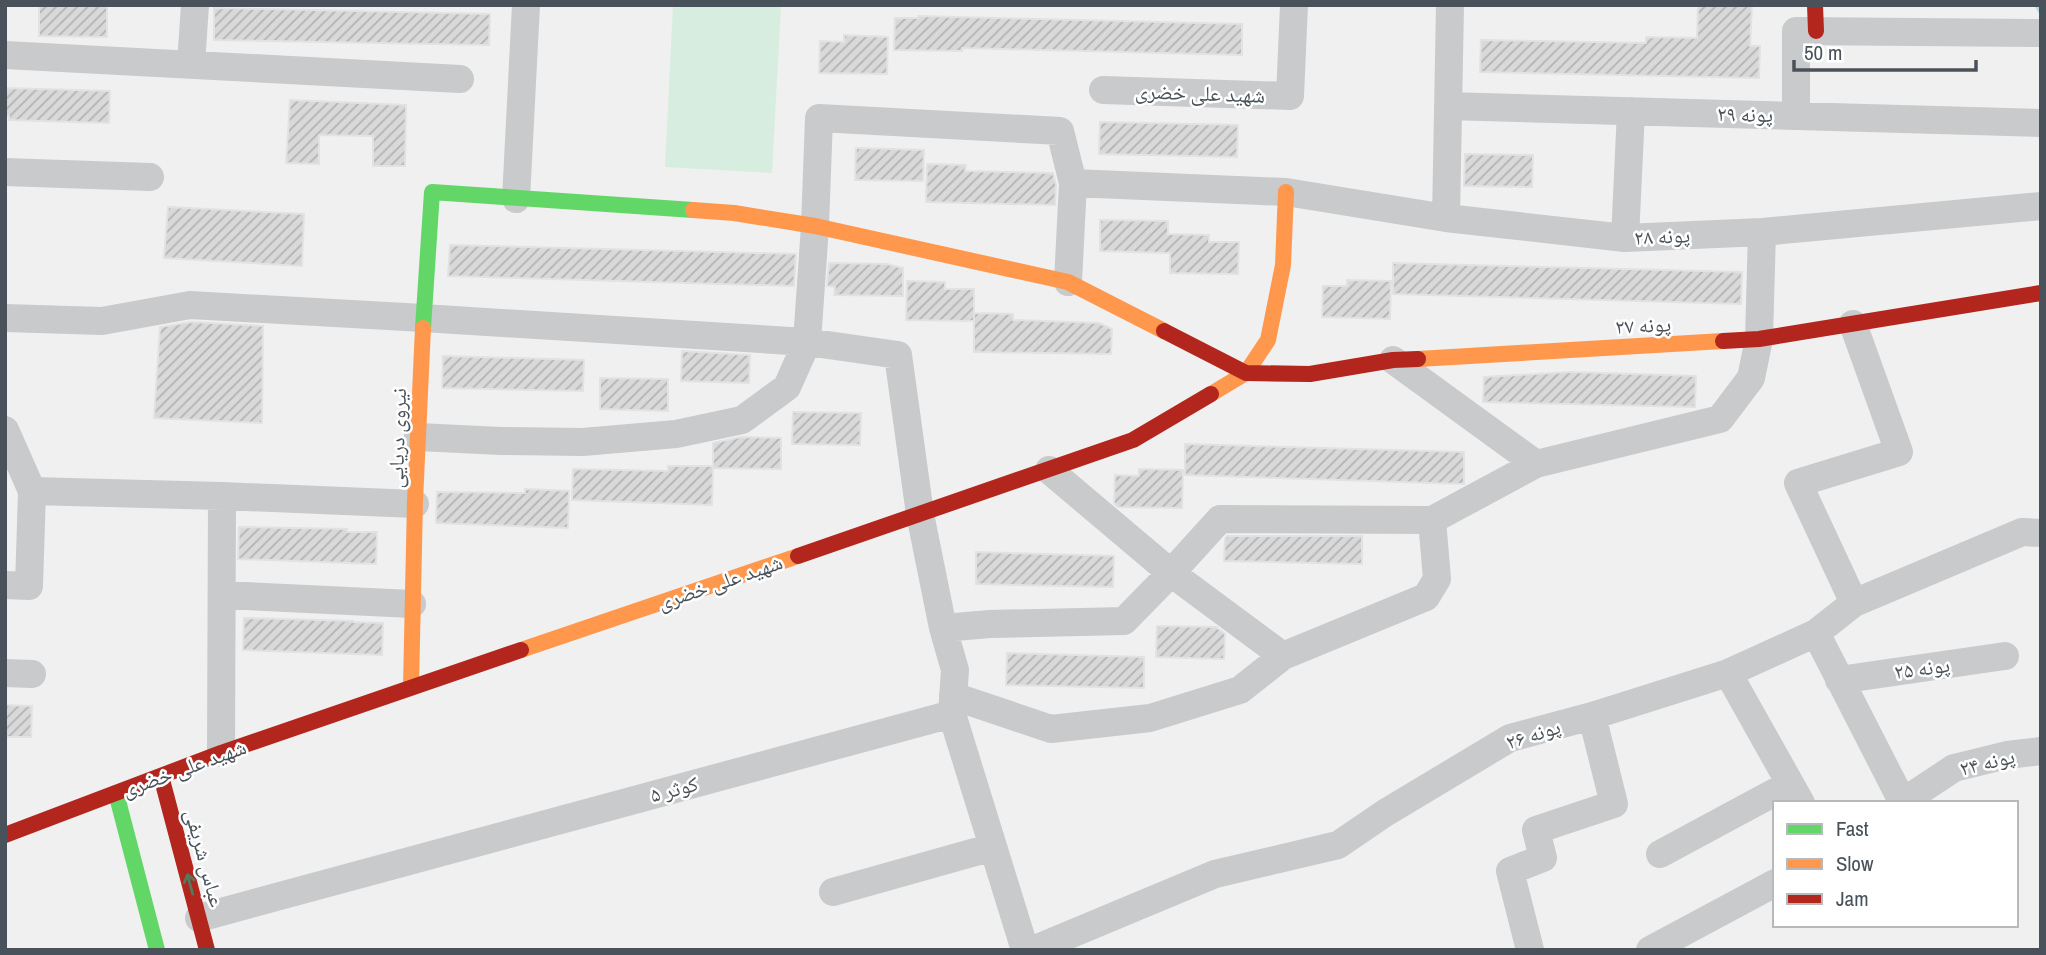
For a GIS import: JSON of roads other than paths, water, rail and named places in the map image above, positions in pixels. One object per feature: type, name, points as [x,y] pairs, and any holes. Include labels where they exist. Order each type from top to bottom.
[{"type":"street","points":[[191,64],[195,5]]},
{"type":"street","points":[[526,5],[516,199],[734,213],[815,226],[1068,282],[1246,373]]},
{"type":"street","name":"شهید علی خضری","points":[[1104,90],[1290,96],[1294,5]]},
{"type":"street","points":[[1446,218],[1450,5]]},
{"type":"street","points":[[1796,115],[1796,31],[1816,18],[2041,33]]},
{"type":"street","points":[[5,55],[460,79]]},
{"type":"street","name":"پونه ۲۹","points":[[1448,106],[2041,124]]},
{"type":"street","points":[[1625,238],[1631,111]]},
{"type":"street","points":[[418,437],[583,442],[676,434],[741,421],[787,387],[807,342],[819,118],[1060,131],[1073,183],[1068,282]]},
{"type":"street","points":[[5,172],[150,177]]},
{"type":"street","name":"پونه ۲۸","points":[[1073,183],[1286,192],[1446,218],[1625,238],[1762,232],[2041,206]]},
{"type":"street","name":"نیروی دریایی","points":[[411,687],[415,504],[423,317],[432,192],[516,199]]},
{"type":"street","name":"شهید علی خضری","points":[[5,835],[221,753],[1133,440],[1246,373],[1268,340],[1283,265],[1286,192]]},
{"type":"street","points":[[943,628],[990,624],[1124,621],[1220,519],[1432,520],[1536,464],[1720,419],[1751,379],[1759,339],[1762,232]]},
{"type":"street","name":"پونه ۲۷","points":[[1246,373],[1310,374],[1393,360],[1759,339],[2041,293]]},
{"type":"street","points":[[5,318],[102,321],[190,305],[807,342],[898,355],[920,514],[943,628],[955,670],[952,705],[1025,950]]},
{"type":"street","points":[[1853,324],[1899,452],[1798,483],[1854,603]]},
{"type":"street","points":[[1393,360],[1536,464]]},
{"type":"street","points":[[5,430],[32,491],[29,586],[5,585]]},
{"type":"street","points":[[1049,470],[1171,573],[1283,656]]},
{"type":"street","points":[[32,491],[415,504]]},
{"type":"street","points":[[221,753],[222,496]]},
{"type":"street","points":[[952,705],[1051,729],[1150,718],[1240,690],[1283,656],[1426,597],[1437,579],[1432,520]]},
{"type":"street","name":"پونه ۲۶","points":[[1032,950],[1215,874],[1338,845],[1385,813],[1510,738],[1592,716],[1728,673],[1816,633],[1854,603],[2022,532],[2041,533]]},
{"type":"street","points":[[223,595],[412,604]]},
{"type":"street","points":[[1816,633],[1901,801]]},
{"type":"street","name":"پونه ۲۵","points":[[1839,680],[2005,656]]},
{"type":"street","points":[[1728,673],[1795,793],[1777,801]]},
{"type":"street","name":"کوثر ۵","points":[[199,918],[952,705]]},
{"type":"street","points":[[1530,950],[1510,871],[1542,858],[1536,830],[1614,804],[1592,716]]},
{"type":"street","name":"پونه ۲۴","points":[[1904,801],[1954,768],[2007,755],[2041,751]]},
{"type":"street","name":"عباس شریفی","points":[[161,776],[207,950]]},
{"type":"street","points":[[116,793],[157,950]]},
{"type":"street","points":[[1660,854],[1773,803]]},
{"type":"street","points":[[833,892],[993,847]]},
{"type":"street","points":[[1650,950],[1773,884]]},
{"type":"waterway","points":[[2038,5],[2041,10]]}]
